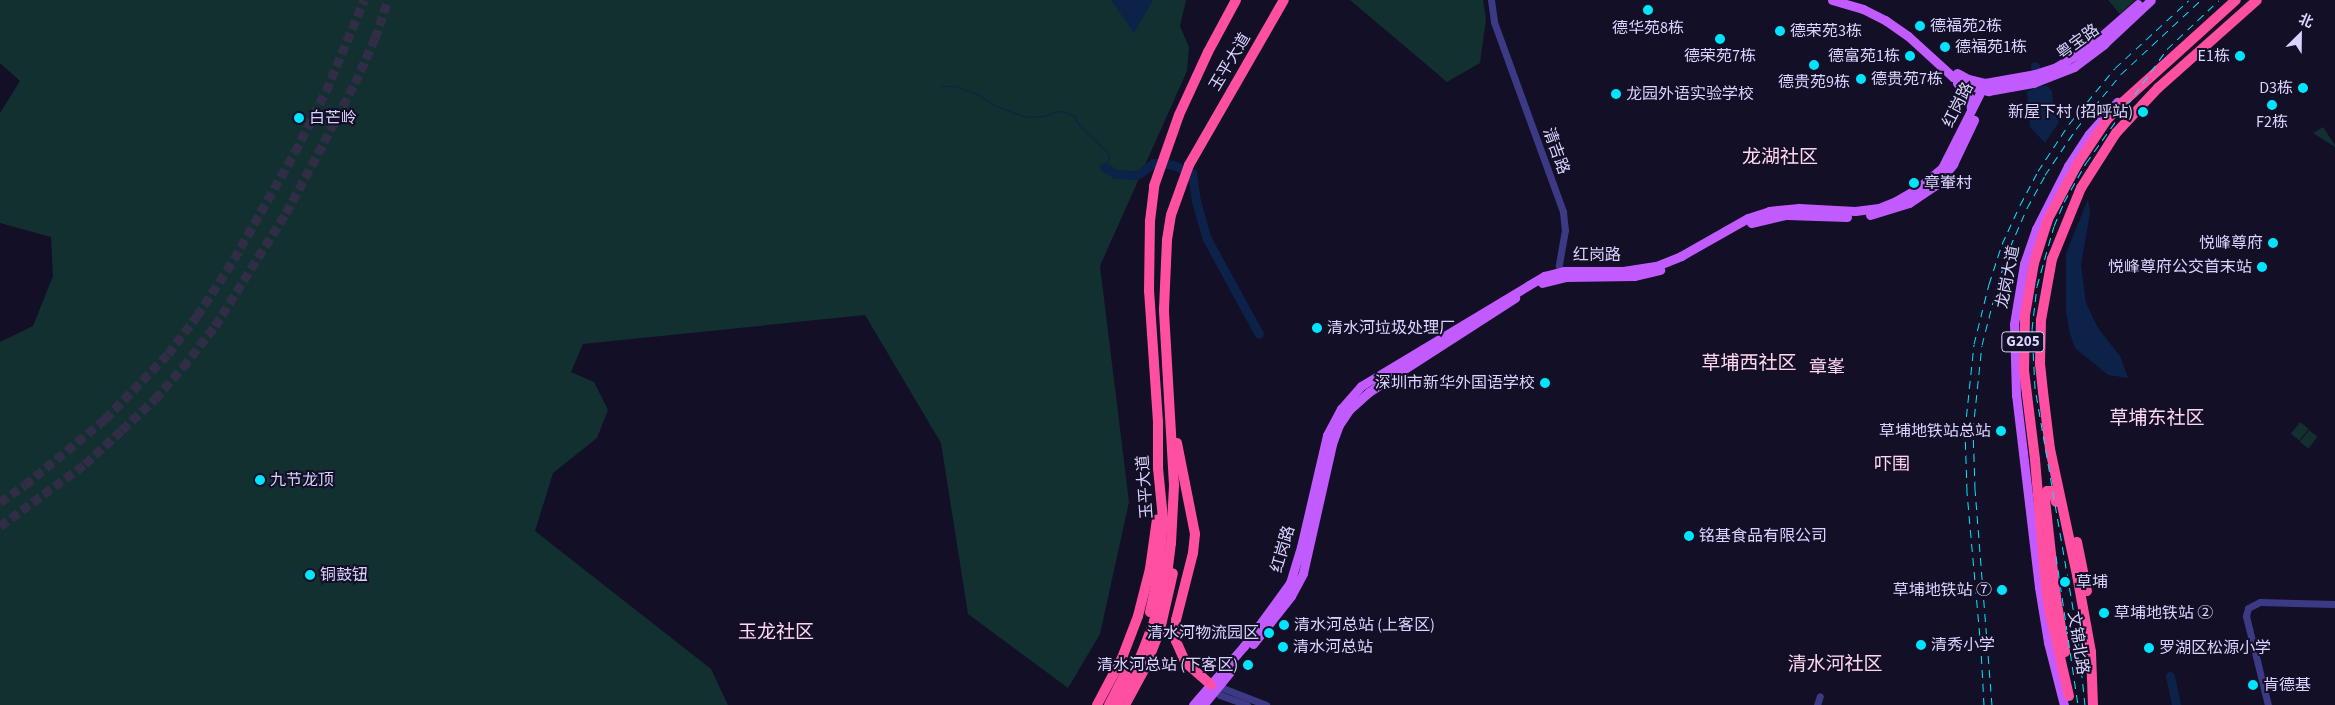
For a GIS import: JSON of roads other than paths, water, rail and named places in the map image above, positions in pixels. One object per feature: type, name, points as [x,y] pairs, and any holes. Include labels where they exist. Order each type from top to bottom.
[{"type":"highway","name":"玉平大道","points":[[1109,705],[1140,643],[1152,605],[1163,535],[1163,504],[1158,468],[1158,422],[1152,356],[1150,221],[1154,186],[1179,115],[1208,52],[1236,0]]},
{"type":"highway","name":"玉平大道","points":[[1117,705],[1142,653],[1154,621],[1168,568],[1174,484],[1164,309],[1167,240],[1176,197],[1203,139],[1284,0]]},
{"type":"highway","name":"龙岗大道","points":[[2039,498],[2025,391],[2024,328],[2034,263],[2048,219],[2106,121],[2146,81],[2236,0]]},
{"type":"highway","name":"G205","points":[[2059,489],[2050,449],[2042,382],[2040,335],[2046,288],[2062,232],[2090,171],[2116,133],[2154,92],[2257,0]]},
{"type":"highway","points":[[2048,219],[2050,200]]},
{"type":"highway","points":[[1170,394],[1176,439],[1195,534],[1193,553],[1176,620],[1176,641],[1186,663],[1215,687]]},
{"type":"highway","points":[[1126,705],[1148,661],[1170,595],[1175,561],[1179,496],[1176,439]]},
{"type":"highway","points":[[2035,459],[2041,474],[2047,476],[2051,470],[2050,449]]},
{"type":"highway","points":[[1097,705],[1129,643],[1145,594],[1154,547],[1158,468]]},
{"type":"highway","name":"文锦北路","points":[[2059,489],[2080,590],[2090,652]]},
{"type":"highway","name":"文锦北路","points":[[2059,489],[2084,568],[2090,617],[2093,705]]},
{"type":"highway","points":[[2056,599],[2045,500],[2045,493],[2048,490],[2053,491],[2080,590]]},
{"type":"highway","points":[[2039,498],[2050,614],[2065,702]]},
{"type":"highway","name":"文锦北路","points":[[2039,498],[2068,675],[2065,702]]},
{"type":"main road","points":[[1832,0],[1868,12],[1893,25],[1948,73],[1964,84],[1985,88],[2044,75]]},
{"type":"main road","points":[[1851,0],[1870,6],[1896,20],[1957,73],[1985,88]]},
{"type":"main road","name":"粤宝路","points":[[2044,75],[2077,55],[2143,0]]},
{"type":"main road","name":"粤宝路","points":[[2044,75],[2082,62],[2150,0]]},
{"type":"main road","points":[[1948,73],[1970,98],[1970,114]]},
{"type":"main road","name":"龙岗大道","points":[[2065,702],[2045,624],[2016,395],[2014,331],[2026,256],[2050,200],[2068,166],[2100,120],[2118,101],[2146,81]]},
{"type":"main road","name":"红岗路","points":[[1393,371],[1544,276],[1564,271],[1623,271],[1659,264],[1680,256],[1744,220],[1769,211],[1799,208],[1855,211],[1879,208],[1896,201],[1924,184],[1942,168],[1985,88]]},
{"type":"main road","name":"红岗路","points":[[1203,705],[1290,583],[1301,547],[1324,446],[1336,417],[1347,400],[1361,386],[1393,371],[1549,280],[1624,277],[1654,272],[1674,265],[1747,225],[1769,218],[1793,215],[1862,216],[1883,213],[1909,203],[1932,188],[1949,170],[1985,88]]},
{"type":"main road","name":"红岗路","points":[[1193,705],[1215,687]]},
{"type":"street","name":"清吉路","points":[[1491,0],[1490,10],[1503,49],[1563,212],[1565,230],[1559,266]]},
{"type":"street","points":[[2268,705],[2246,616],[2248,608],[2260,602],[2335,604]]},
{"type":"street","points":[[1215,687],[1220,695],[1247,705]]},
{"type":"street","points":[[1215,687],[1266,705]]},
{"type":"street","points":[[1817,705],[1820,696]]},
{"type":"water","points":[[1111,0],[1153,0],[1134,33]]},
{"type":"water","points":[[2047,85],[2052,91],[2054,112],[2059,122],[2045,143],[2030,127],[2027,91]]},
{"type":"water","points":[[2088,199],[2090,213],[2081,265],[2086,303],[2098,328],[2120,356],[2128,378],[2108,375],[2075,348],[2070,334],[2066,312],[2066,253]]},
{"type":"waterway","points":[[2035,66],[2038,98]]},
{"type":"waterway","points":[[940,86],[955,86],[977,94],[994,105],[1025,117],[1044,116],[1057,111],[1074,116],[1079,125],[1108,153],[1109,158],[1104,167]]},
{"type":"waterway","points":[[1104,167],[1116,174],[1133,175],[1139,174],[1153,163],[1160,163],[1173,165],[1192,173],[1196,201],[1207,239],[1259,334]]},
{"type":"waterway","points":[[2170,676],[2176,705]]},
{"type":"tunnel","points":[[0,502],[25,485],[105,419],[168,354],[197,316],[234,259],[295,152],[326,91],[364,0]]},
{"type":"tunnel","points":[[0,526],[85,464],[122,430],[155,399],[215,326],[286,213],[324,142],[355,83],[375,38],[388,0]]},
{"type":"railway","points":[[1984,705],[1967,491],[1965,430],[1974,344],[1989,284],[2002,244],[2020,205],[2038,171],[2069,124],[2115,68],[2189,0]]},
{"type":"railway","points":[[1992,705],[1975,489],[1973,430],[1982,345],[1997,286],[2010,247],[2027,208],[2045,175],[2076,129],[2121,74],[2201,0]]},
{"type":"railway","points":[[2085,705],[2078,637],[2035,388],[2032,329],[2037,286],[2054,226],[2064,202],[2086,163],[2167,49],[2219,0]]},
{"type":"railway","points":[[2056,556],[2078,705]]},
{"type":"place","name":"德华苑8栋","points":[[1648,10]]},
{"type":"place","name":"德福苑2栋","points":[[1920,26]]},
{"type":"place","name":"德荣苑3栋","points":[[1780,31]]},
{"type":"place","name":"德荣苑7栋","points":[[1720,39]]},
{"type":"place","name":"德福苑1栋","points":[[1945,47]]},
{"type":"place","name":"德富苑1栋","points":[[1910,56]]},
{"type":"place","name":"E1栋","points":[[2240,56]]},
{"type":"place","name":"德贵苑9栋","points":[[1814,65]]},
{"type":"place","name":"德贵苑7栋","points":[[1861,79]]},
{"type":"place","name":"D3栋","points":[[2303,88]]},
{"type":"place","name":"龙园外语实验学校","points":[[1616,94]]},
{"type":"place","name":"F2栋","points":[[2272,105]]},
{"type":"place","name":"新屋下村 (招呼站)","points":[[2143,112]]},
{"type":"place","name":"白芒岭","points":[[299,118]]},
{"type":"place","name":"章輋村","points":[[1914,183]]},
{"type":"place","name":"悦峰尊府","points":[[2273,243]]},
{"type":"place","name":"悦峰尊府公交首末站","points":[[2262,267]]},
{"type":"place","name":"清水河垃圾处理厂","points":[[1317,328]]},
{"type":"place","name":"深圳市新华外国语学校","points":[[1545,383]]},
{"type":"place","name":"草埔地铁站总站","points":[[2001,431]]},
{"type":"place","name":"九节龙顶","points":[[260,480]]},
{"type":"place","name":"铭基食品有限公司","points":[[1689,536]]},
{"type":"place","name":"铜鼓钮","points":[[310,575]]},
{"type":"place","name":"草埔","points":[[2065,582]]},
{"type":"place","name":"草埔地铁站 ⑦","points":[[2002,590]]},
{"type":"place","name":"草埔地铁站 ②","points":[[2104,613]]},
{"type":"place","name":"清水河总站 (上客区)","points":[[1284,625]]},
{"type":"place","name":"清水河物流园区","points":[[1269,633]]},
{"type":"place","name":"清秀小学","points":[[1921,645]]},
{"type":"place","name":"清水河总站","points":[[1283,647]]},
{"type":"place","name":"罗湖区松源小学","points":[[2149,648]]},
{"type":"place","name":"清水河总站 (下客区)","points":[[1248,665]]},
{"type":"place","name":"肯德基","points":[[2253,685]]},
{"type":"district","name":"龙湖社区","points":[[1780,158]]},
{"type":"district","name":"草埔西社区","points":[[1749,364]]},
{"type":"district","name":"章峯","points":[[1827,368]]},
{"type":"district","name":"草埔东社区","points":[[2157,419]]},
{"type":"district","name":"吓围","points":[[1892,465]]},
{"type":"district","name":"玉龙社区","points":[[776,633]]},
{"type":"district","name":"清水河社区","points":[[1835,665]]}]
